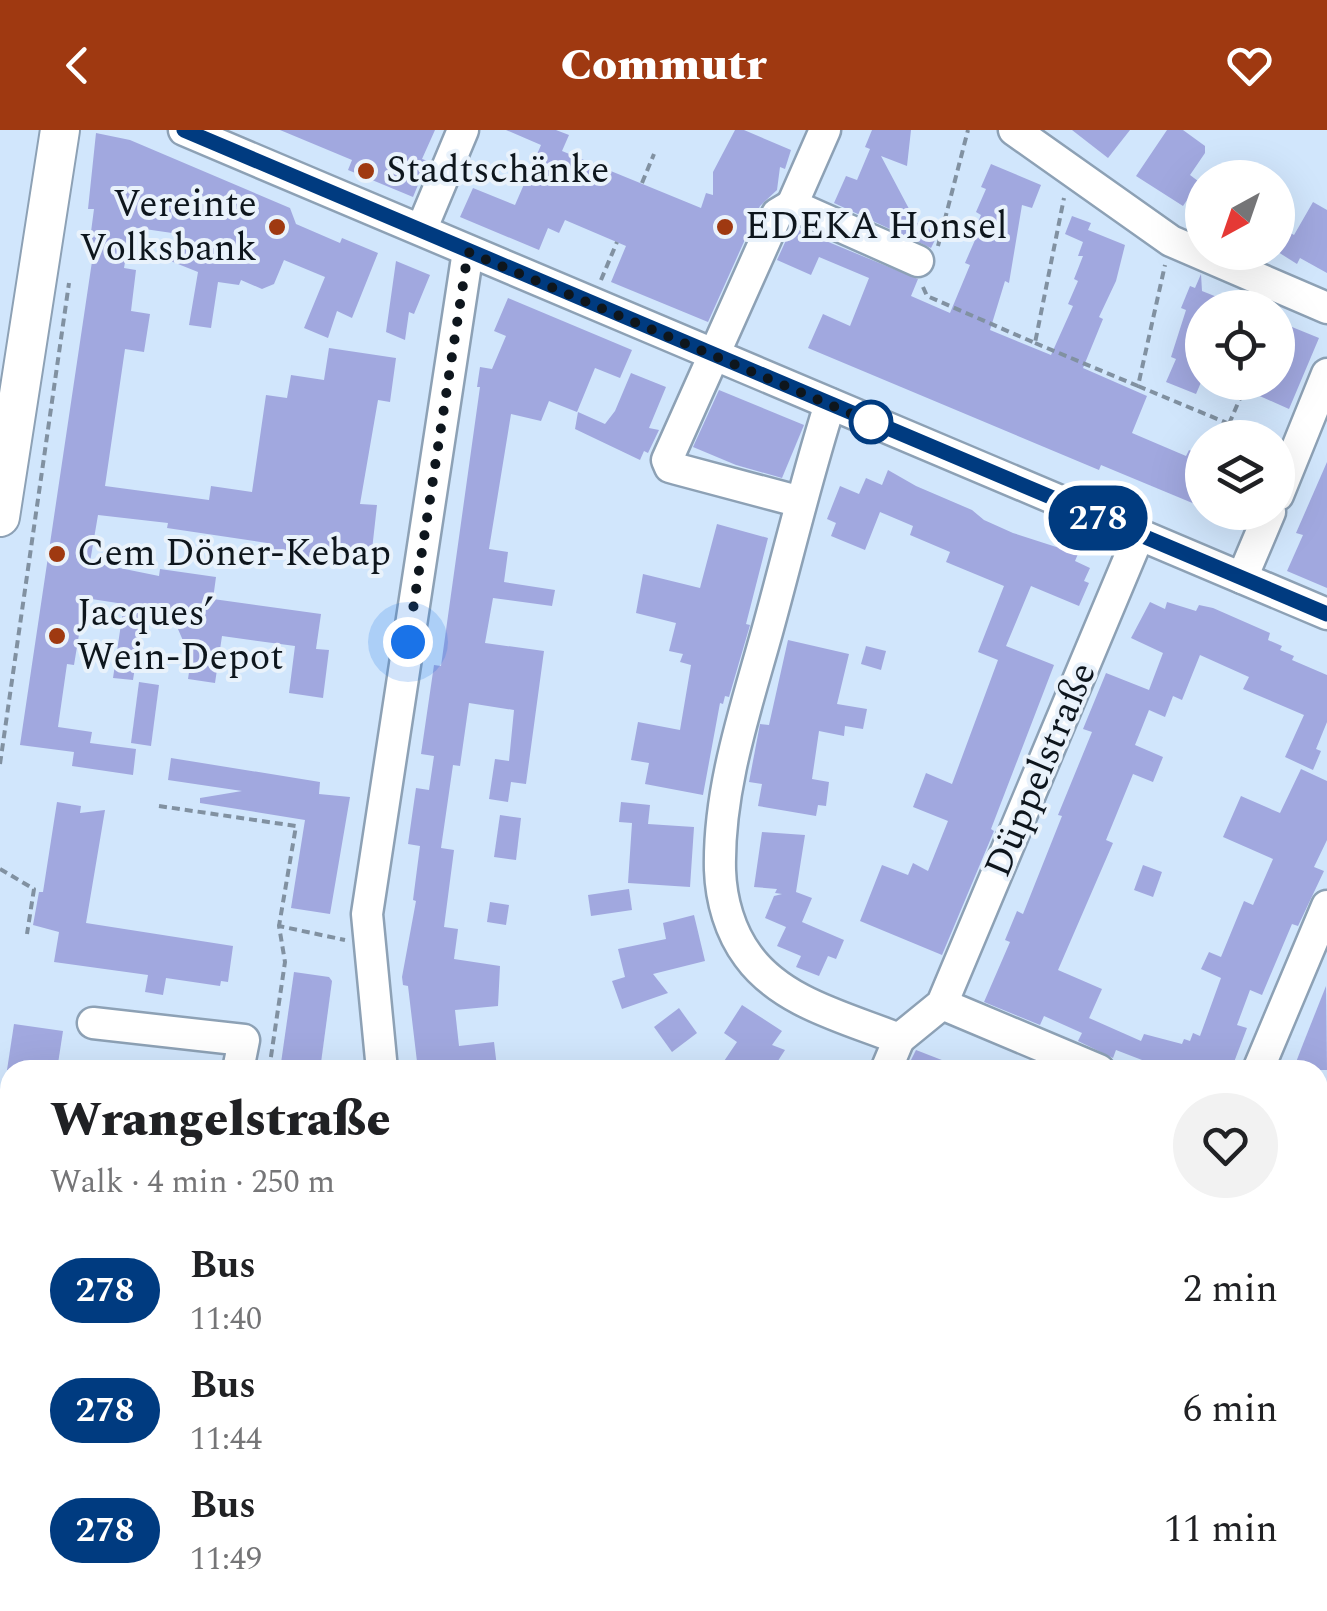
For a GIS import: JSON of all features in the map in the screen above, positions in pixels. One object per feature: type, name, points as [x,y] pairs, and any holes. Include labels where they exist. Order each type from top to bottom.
[{"type":"main road","points":[[0,517],[60,130]]},
{"type":"street","points":[[184,130],[1327,614]]},
{"type":"street","points":[[422,228],[463,130]]},
{"type":"street","points":[[801,502],[670,467],[667,460],[777,214],[792,205],[825,130]]},
{"type":"street","points":[[1014,130],[1171,241],[1327,308]]},
{"type":"street","points":[[792,205],[925,266]]},
{"type":"street","points":[[381,1060],[367,914],[468,252]]},
{"type":"street","points":[[1295,452],[1327,374]]},
{"type":"street","points":[[830,404],[735,750],[720,870],[725,906],[745,953],[779,988],[898,1039]]},
{"type":"street","points":[[1242,578],[1262,530]]},
{"type":"street","name":"Düppelstraße","points":[[942,1004],[1139,535]]},
{"type":"street","points":[[1262,1060],[1327,906]]},
{"type":"street","points":[[890,1060],[898,1039],[942,1004],[1075,1060]]},
{"type":"street","points":[[94,1023],[244,1040],[240,1060]]},
{"type":"path","points":[[968,130],[943,236],[925,266],[927,296],[1219,420]]},
{"type":"path","points":[[642,183],[654,154]]},
{"type":"path","points":[[1036,343],[1070,172]]},
{"type":"path","points":[[1138,386],[1171,241]]},
{"type":"path","points":[[591,303],[618,242]]},
{"type":"path","points":[[0,764],[69,281]]},
{"type":"path","points":[[159,806],[296,826],[278,926],[285,962],[270,1060]]},
{"type":"path","points":[[0,869],[34,889],[27,934]]},
{"type":"path","points":[[278,926],[369,945]]},
{"type":"building","points":[[280,130],[435,130],[422,159],[428,161],[413,197],[348,170],[352,160]]},
{"type":"building","points":[[506,130],[556,130],[569,135],[562,151],[701,208],[706,193],[713,195],[713,172],[735,130],[744,130],[791,150],[785,169],[780,167],[777,190],[760,206],[708,322],[611,282],[626,246],[565,220],[559,233],[548,228],[539,250],[460,217],[473,188],[515,205],[541,145]]},
{"type":"building","points":[[872,130],[911,130],[907,166],[881,156],[916,222],[938,234],[931,248],[834,203],[846,176],[857,180],[870,149],[865,147]]},
{"type":"building","points":[[1072,130],[1130,130],[1108,158]]},
{"type":"building","points":[[1167,130],[1183,130],[1205,146],[1200,160],[1185,160],[1183,206],[1136,176]]},
{"type":"building","points":[[96,133],[130,140],[290,208],[296,224],[340,243],[342,238],[378,253],[352,318],[337,311],[328,338],[304,328],[325,277],[284,260],[274,284],[262,289],[241,280],[239,285],[218,282],[211,328],[189,325],[198,272],[168,260],[179,234],[131,227],[124,268],[136,270],[131,311],[150,314],[144,352],[125,349],[105,486],[209,500],[211,486],[252,492],[266,395],[287,398],[291,375],[324,380],[329,348],[396,358],[390,402],[378,400],[360,504],[377,505],[372,550],[367,550],[367,557],[315,548],[313,560],[266,553],[267,543],[167,528],[168,523],[98,515],[90,562],[159,576],[160,569],[216,577],[213,599],[321,614],[316,649],[329,650],[323,698],[289,693],[295,646],[222,636],[215,683],[188,679],[191,659],[171,613],[144,608],[133,680],[113,678],[124,604],[85,598],[74,665],[67,664],[58,727],[92,732],[90,743],[136,749],[133,775],[72,766],[74,752],[20,745],[94,248],[89,247],[94,209],[88,209]]},
{"type":"building","points":[[991,164],[1041,185],[1032,208],[1022,205],[1009,283],[1005,281],[990,330],[1051,355],[1073,306],[1068,304],[1083,256],[1078,256],[1083,242],[1065,234],[1072,216],[1091,223],[1088,230],[1125,245],[1116,281],[1099,317],[1103,319],[1083,368],[1147,396],[1132,433],[1185,456],[1185,500],[1101,465],[1099,470],[808,348],[823,314],[850,326],[869,278],[819,257],[811,275],[777,260],[792,227],[918,279],[911,296],[950,313],[970,265],[965,263],[981,215],[976,212],[986,189],[981,187]]},
{"type":"building","points":[[1313,202],[1327,210],[1327,273],[1300,258],[1295,263],[1295,233]]},
{"type":"building","points":[[396,261],[430,275],[414,314],[409,312],[405,340],[386,332]]},
{"type":"building","points":[[1201,274],[1202,290],[1188,290],[1190,286],[1195,288]]},
{"type":"building","points":[[508,298],[632,350],[620,378],[595,368],[577,412],[549,401],[541,421],[511,414],[489,549],[508,552],[504,582],[555,590],[552,606],[493,598],[485,643],[544,651],[526,784],[511,782],[508,802],[489,799],[495,759],[509,761],[514,710],[469,703],[460,766],[453,765],[441,848],[454,850],[444,927],[458,929],[454,959],[500,966],[498,1006],[455,1010],[459,1046],[494,1042],[496,1060],[417,1060],[408,986],[403,985],[402,977],[416,901],[413,900],[420,846],[408,844],[416,788],[429,790],[434,756],[421,754],[434,665],[441,666],[480,367],[492,369],[506,336],[494,331]]},
{"type":"building","points":[[1185,313],[1185,390],[1166,382],[1176,359],[1171,357]]},
{"type":"building","points":[[1295,328],[1319,338],[1295,395]]},
{"type":"building","points":[[631,373],[666,387],[649,428],[659,430],[648,453],[644,451],[640,460],[575,429],[578,412],[605,424],[615,411]]},
{"type":"building","points":[[719,390],[804,425],[782,478],[693,447]]},
{"type":"building","points":[[1269,400],[1293,400],[1289,409]]},
{"type":"building","points":[[1327,462],[1327,588],[1287,571],[1303,535],[1296,533]]},
{"type":"building","points":[[888,470],[1013,533],[1078,554],[1075,561],[1090,568],[1084,581],[1089,583],[1079,606],[1031,586],[1006,646],[1054,665],[991,829],[994,831],[942,955],[860,921],[882,865],[908,875],[913,863],[928,871],[948,821],[913,807],[926,773],[952,784],[998,660],[978,652],[1004,586],[946,562],[950,552],[910,535],[913,526],[880,512],[865,550],[831,536],[836,523],[827,519],[840,486],[859,494],[866,478],[882,485]]},
{"type":"building","points":[[717,524],[768,538],[746,624],[750,625],[729,697],[725,696],[723,704],[720,703],[703,795],[645,784],[649,763],[631,760],[638,722],[680,730],[691,665],[680,662],[683,654],[669,651],[676,623],[636,613],[643,574],[700,588]]},
{"type":"building","points":[[1150,602],[1165,609],[1167,602],[1196,611],[1199,605],[1213,608],[1270,633],[1268,640],[1294,656],[1292,660],[1327,675],[1327,722],[1316,749],[1321,751],[1313,770],[1285,757],[1304,715],[1243,689],[1249,677],[1200,655],[1182,700],[1173,696],[1165,717],[1149,710],[1135,745],[1163,757],[1153,782],[1133,774],[1106,840],[1113,843],[1058,970],[1102,989],[1089,1018],[1141,1041],[1144,1034],[1182,1044],[1184,1039],[1190,1041],[1193,1033],[1200,1036],[1221,978],[1201,969],[1209,952],[1221,957],[1244,901],[1253,905],[1273,859],[1223,837],[1241,796],[1280,813],[1301,769],[1327,781],[1327,840],[1314,867],[1324,871],[1298,926],[1292,924],[1262,995],[1250,990],[1237,1025],[1247,1028],[1235,1060],[1142,1060],[1116,1050],[1113,1058],[1078,1041],[1082,1033],[1044,1016],[1040,1025],[984,1002],[1010,942],[1005,940],[1017,911],[1023,914],[1062,816],[1058,815],[1092,732],[1083,729],[1106,673],[1149,690],[1163,653],[1131,638]]},
{"type":"building","points":[[788,640],[849,654],[837,704],[867,709],[863,729],[845,726],[844,736],[819,731],[812,779],[829,782],[826,806],[818,805],[816,816],[758,806],[762,784],[749,782],[760,724],[769,725]]},
{"type":"building","points":[[866,646],[886,651],[881,670],[861,664]]},
{"type":"building","points":[[139,682],[159,685],[151,746],[131,743]]},
{"type":"building","points":[[171,758],[320,782],[319,794],[350,797],[330,914],[291,908],[305,820],[200,803],[200,798],[242,791],[168,780]]},
{"type":"building","points":[[57,802],[81,806],[80,813],[105,810],[86,923],[233,946],[228,982],[221,981],[220,986],[166,978],[163,995],[145,992],[148,975],[54,962],[59,932],[33,925],[39,892],[43,892]]},
{"type":"building","points":[[621,802],[650,805],[648,824],[694,827],[690,887],[628,883],[632,823],[619,822]]},
{"type":"building","points":[[500,815],[521,818],[516,860],[494,857]]},
{"type":"building","points":[[762,832],[805,835],[796,892],[812,898],[802,922],[844,940],[836,959],[828,956],[819,976],[796,967],[801,956],[777,946],[786,927],[765,918],[774,896],[782,894],[775,893],[777,889],[754,887]]},
{"type":"building","points":[[1143,865],[1162,872],[1153,897],[1134,890]]},
{"type":"building","points":[[629,889],[632,910],[591,916],[588,895]]},
{"type":"building","points":[[490,902],[509,905],[506,925],[487,922]]},
{"type":"building","points":[[694,915],[705,961],[653,974],[668,993],[622,1009],[612,981],[625,977],[618,949],[666,939],[663,923]]},
{"type":"building","points":[[294,972],[329,977],[332,981],[321,1060],[281,1060]]},
{"type":"building","points":[[1326,986],[1327,1060],[1297,1060]]},
{"type":"building","points":[[742,1005],[782,1031],[772,1045],[785,1050],[778,1060],[725,1060],[737,1042],[724,1033]]},
{"type":"building","points":[[679,1008],[697,1033],[672,1052],[654,1027]]},
{"type":"building","points":[[14,1024],[63,1031],[59,1060],[9,1060]]},
{"type":"building","points":[[916,1050],[942,1060],[911,1060]]},
{"type":"bus line","name":"278","points":[[184,130],[1327,614]]},
{"type":"place","name":"Stadtschänke","points":[[366,171]]},
{"type":"place","name":"Vereinte Volksbank","points":[[277,227]]},
{"type":"place","name":"EDEKA Honsel","points":[[725,227]]},
{"type":"place","name":"Cem Döner-Kebap","points":[[57,554]]},
{"type":"place","name":"Jacques’ Wein-Depot","points":[[57,636]]},
{"type":"route","points":[[408,642],[468,252],[871,422]]}]
